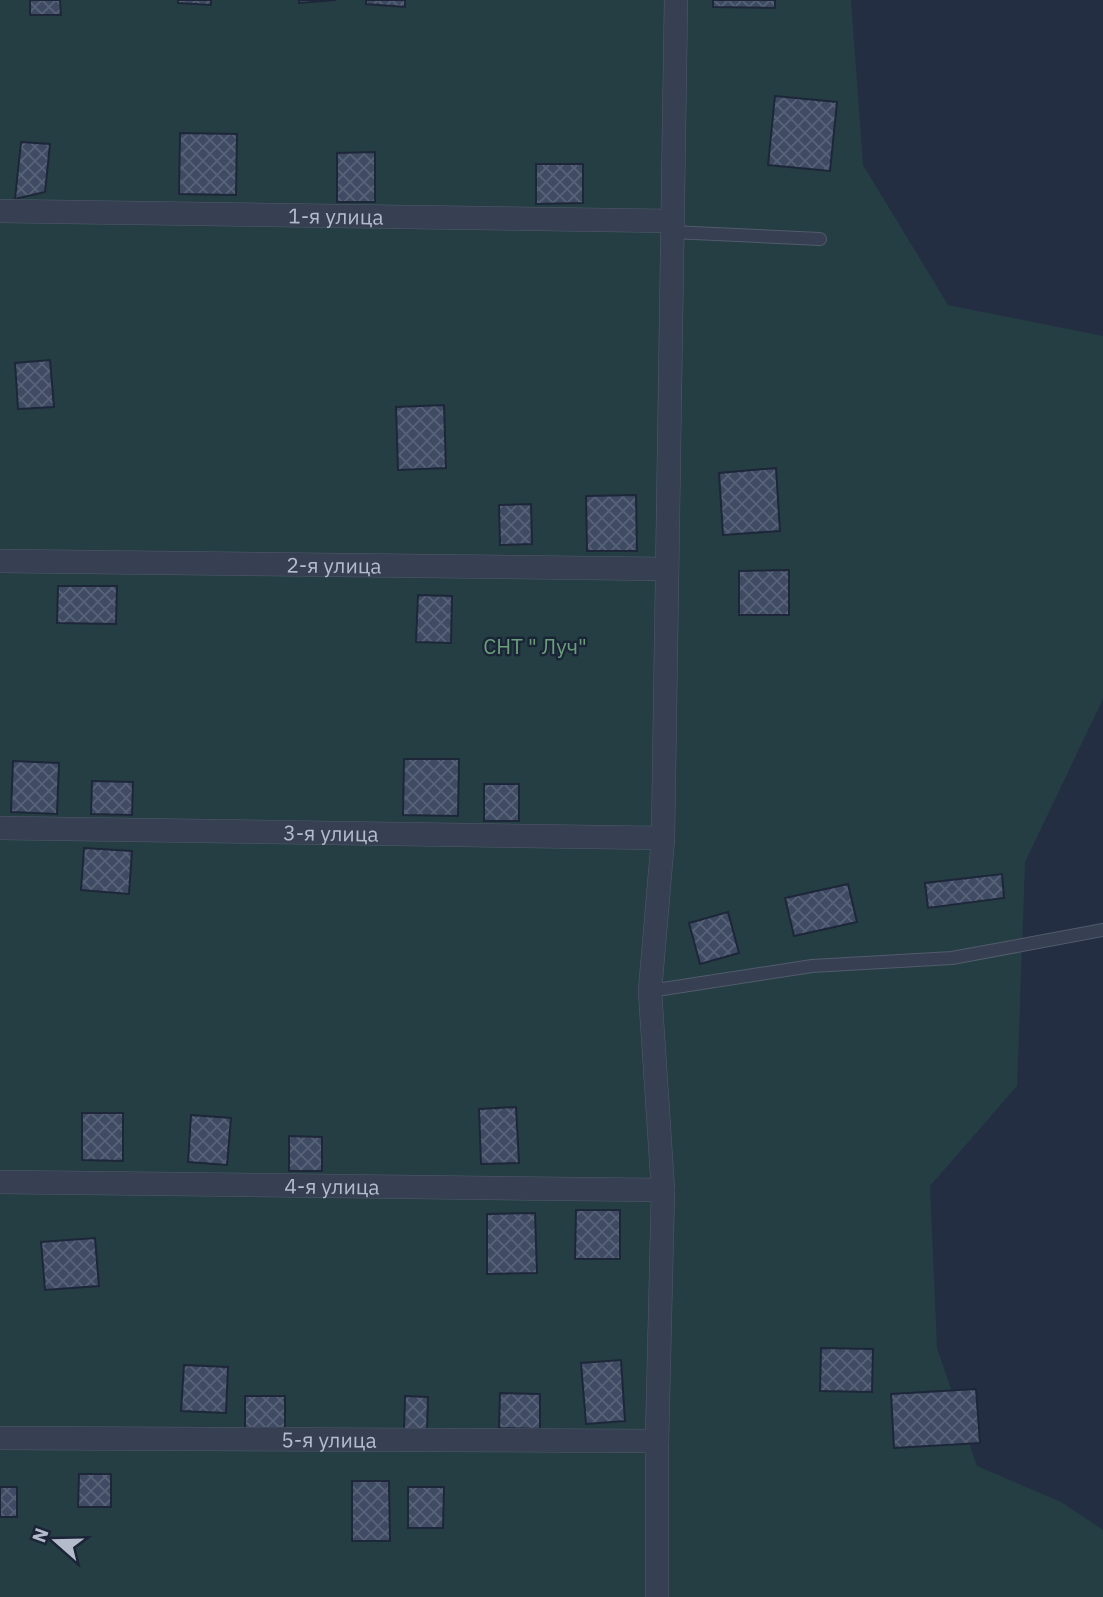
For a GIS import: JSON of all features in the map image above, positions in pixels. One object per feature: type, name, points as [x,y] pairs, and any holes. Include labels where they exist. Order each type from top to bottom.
[{"type":"street","points":[[657,1597],[657,1441],[663,1190],[650,991],[663,838],[676,0]]},
{"type":"street","name":"1-я улица","points":[[0,211],[672,227]]},
{"type":"street","name":"2-я улица","points":[[0,561],[667,569]]},
{"type":"street","name":"3-я улица","points":[[0,828],[663,838]]},
{"type":"street","name":"4-я улица","points":[[0,1182],[663,1190]]},
{"type":"street","name":"5-я улица","points":[[0,1438],[657,1441]]},
{"type":"lane","points":[[672,227],[820,239]]},
{"type":"lane","points":[[650,991],[812,966],[952,958],[1103,930]]},
{"type":"green space","name":"СНТ \" Луч\"","points":[[0,0],[851,0],[863,165],[948,305],[1103,336],[1103,699],[1025,862],[1017,1086],[930,1186],[937,1348],[977,1466],[1061,1502],[1103,1530],[1103,1597],[0,1597]]},
{"type":"building","points":[[30,0],[60,0],[61,15],[30,15]]},
{"type":"building","points":[[178,0],[211,0],[211,5],[178,3]]},
{"type":"building","points":[[299,0],[336,0],[299,3]]},
{"type":"building","points":[[366,0],[405,0],[405,7],[366,4]]},
{"type":"building","points":[[713,0],[775,0],[775,8],[713,7]]},
{"type":"building","points":[[775,96],[837,102],[830,171],[768,165]]},
{"type":"building","points":[[180,133],[237,134],[236,195],[179,194]]},
{"type":"building","points":[[21,142],[50,144],[45,192],[15,199]]},
{"type":"building","points":[[375,152],[375,202],[337,202],[337,153]]},
{"type":"building","points":[[536,164],[583,164],[583,203],[536,204]]},
{"type":"building","points":[[50,360],[54,407],[18,409],[15,363]]},
{"type":"building","points":[[444,405],[446,468],[398,470],[396,407]]},
{"type":"building","points":[[776,468],[780,531],[723,535],[719,473]]},
{"type":"building","points":[[636,495],[637,551],[587,551],[586,496]]},
{"type":"building","points":[[531,504],[532,544],[500,545],[499,505]]},
{"type":"building","points":[[789,570],[789,615],[739,615],[739,571]]},
{"type":"building","points":[[58,586],[117,586],[116,624],[57,623]]},
{"type":"building","points":[[418,595],[452,596],[451,643],[416,642]]},
{"type":"building","points":[[404,759],[459,759],[458,816],[403,815]]},
{"type":"building","points":[[13,761],[59,763],[57,814],[11,812]]},
{"type":"building","points":[[92,781],[133,782],[132,815],[91,814]]},
{"type":"building","points":[[484,784],[519,784],[519,821],[484,821]]},
{"type":"building","points":[[84,848],[132,851],[129,894],[81,890]]},
{"type":"building","points":[[1002,874],[1004,898],[928,908],[925,883]]},
{"type":"building","points":[[848,884],[857,922],[794,936],[785,898]]},
{"type":"building","points":[[728,912],[739,953],[700,964],[689,923]]},
{"type":"building","points":[[516,1107],[519,1163],[481,1164],[479,1109]]},
{"type":"building","points":[[82,1113],[123,1113],[123,1161],[82,1160]]},
{"type":"building","points":[[191,1115],[231,1118],[227,1165],[188,1162]]},
{"type":"building","points":[[289,1136],[322,1137],[322,1171],[289,1171]]},
{"type":"building","points":[[576,1210],[620,1210],[620,1259],[575,1259]]},
{"type":"building","points":[[535,1213],[537,1273],[487,1274],[487,1214]]},
{"type":"building","points":[[95,1238],[99,1286],[45,1290],[41,1242]]},
{"type":"building","points":[[821,1348],[873,1349],[872,1392],[820,1391]]},
{"type":"building","points":[[621,1360],[625,1421],[586,1424],[581,1363]]},
{"type":"building","points":[[184,1365],[228,1367],[226,1413],[181,1411]]},
{"type":"building","points":[[976,1389],[980,1443],[894,1448],[891,1394]]},
{"type":"building","points":[[500,1393],[540,1394],[540,1429],[499,1428]]},
{"type":"building","points":[[245,1396],[285,1396],[285,1428],[245,1428]]},
{"type":"building","points":[[405,1396],[428,1397],[427,1431],[404,1431]]},
{"type":"building","points":[[79,1474],[111,1474],[111,1507],[78,1507]]},
{"type":"building","points":[[352,1481],[389,1481],[390,1541],[352,1541]]},
{"type":"building","points":[[0,1487],[17,1487],[17,1517],[0,1517]]},
{"type":"building","points":[[408,1487],[444,1487],[443,1528],[408,1528]]}]
